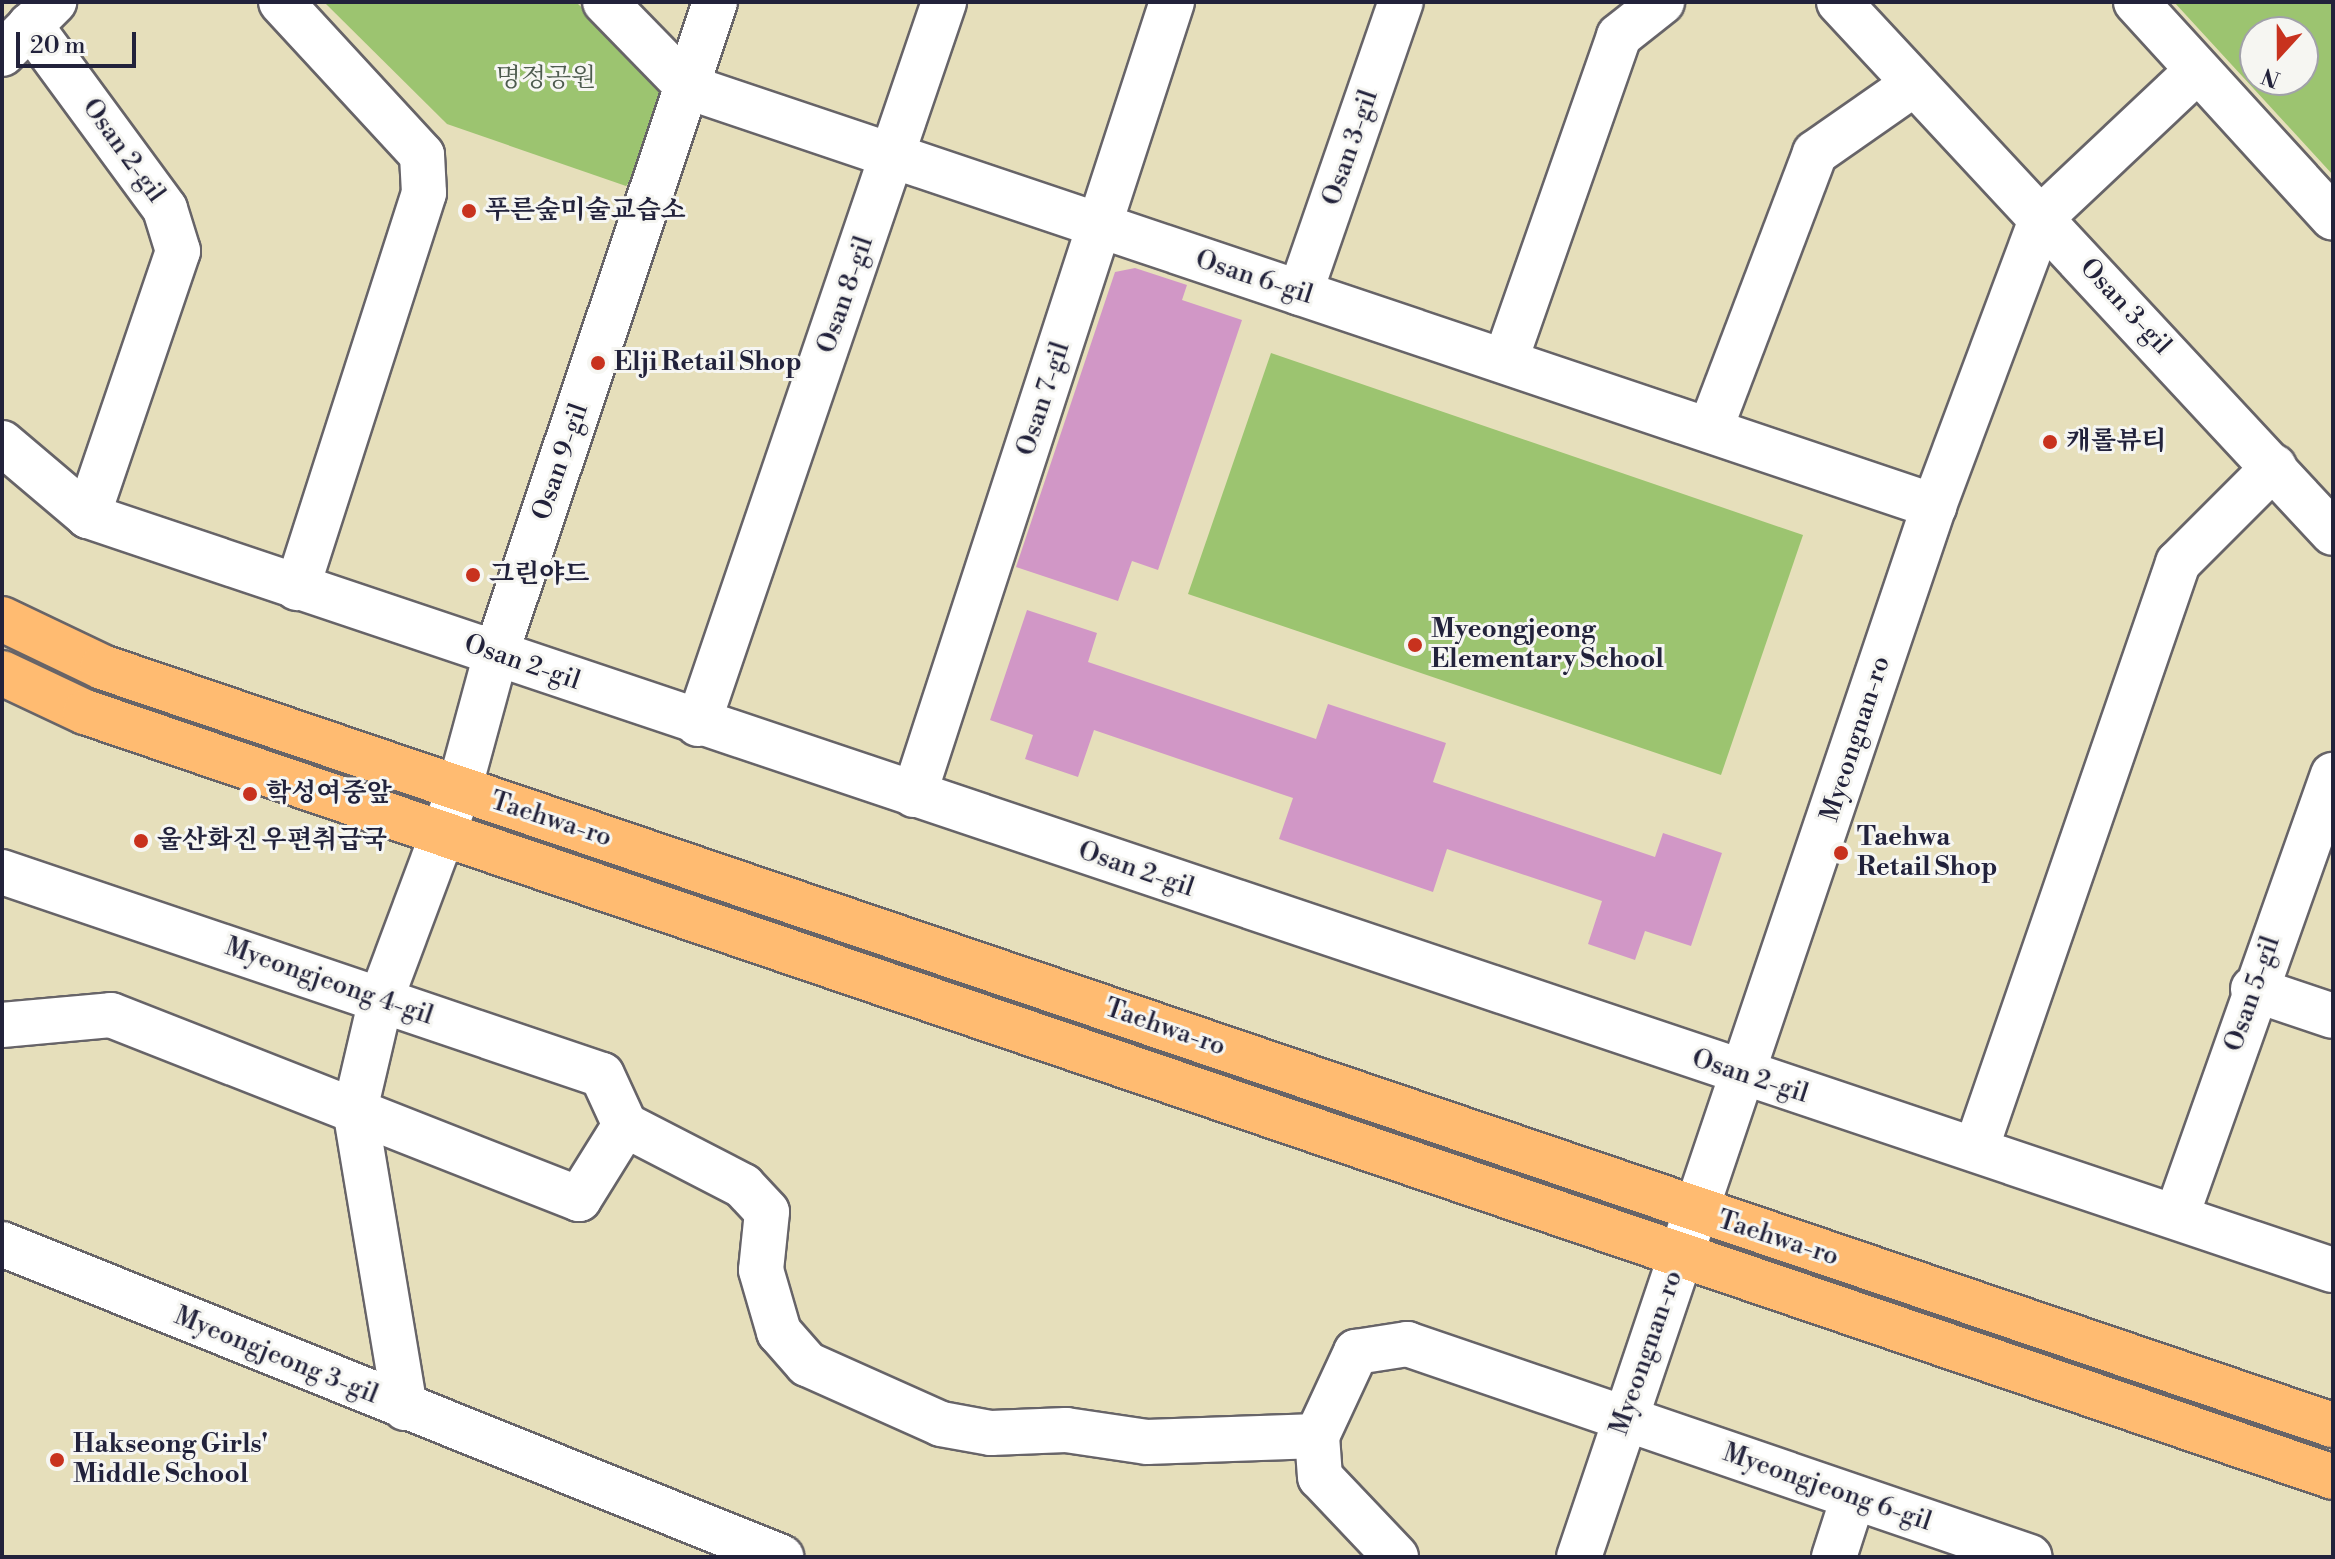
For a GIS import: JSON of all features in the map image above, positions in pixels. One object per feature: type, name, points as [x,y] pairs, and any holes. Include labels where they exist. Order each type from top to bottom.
[{"type":"main road","name":"Taehwa-ro","points":[[2,619],[102,667],[2333,1425]]},
{"type":"main road","name":"Taehwa-ro","points":[[2,673],[85,712],[1680,1258],[2333,1477]]},
{"type":"street","points":[[281,2],[422,155],[424,193],[297,588]]},
{"type":"street","name":"Osan 6-gil","points":[[605,2],[688,87],[893,160],[1711,427],[1934,506]]},
{"type":"street","name":"Osan 9-gil","points":[[443,833],[459,790],[496,654],[715,2]]},
{"type":"street","name":"Osan 8-gil","points":[[698,724],[893,160],[944,2]]},
{"type":"street","name":"Osan 7-gil","points":[[914,795],[1172,2]]},
{"type":"street","name":"Osan 3-gil","points":[[1300,293],[1401,2]]},
{"type":"street","points":[[1506,359],[1619,36],[1662,2]]},
{"type":"street","name":"Osan 3-gil","points":[[1839,2],[1911,86],[2042,217],[2333,533]]},
{"type":"street","points":[[2136,2],[2333,218]]},
{"type":"street","name":"Osan 2-gil","points":[[22,30],[165,209],[178,251],[88,516]]},
{"type":"street","name":"Myeongnan-ro","points":[[1579,1557],[1624,1416],[1744,1076],[1934,506],[2042,217],[2197,71]]},
{"type":"street","points":[[1711,427],[1815,153],[1911,86]]},
{"type":"street","name":"Osan 2-gil","points":[[2,443],[88,516],[1744,1076],[2177,1215],[2333,1270]]},
{"type":"street","points":[[1976,1149],[2178,563],[2274,467]]},
{"type":"street","name":"Osan 5-gil","points":[[2177,1215],[2253,989],[2333,775]]},
{"type":"street","name":"Myeongjeong 3-gil","points":[[405,1408],[355,1110],[381,999],[443,833]]},
{"type":"street","name":"Myeongjeong 4-gil","points":[[2,872],[602,1075],[625,1125]]},
{"type":"street","points":[[2253,989],[2333,1016]]},
{"type":"street","points":[[2,1025],[111,1015],[579,1199],[625,1125],[743,1186],[767,1212],[761,1270],[779,1332],[821,1370],[941,1424],[991,1433],[1066,1430],[1147,1442],[1317,1436],[1320,1477],[1396,1557]]},
{"type":"street","name":"Myeongjeong 3-gil","points":[[2,1244],[405,1408]]},
{"type":"street","name":"Myeongjeong 6-gil","points":[[1317,1436],[1356,1352],[1407,1344],[2030,1557]]},
{"type":"street","points":[[405,1408],[781,1557]]},
{"type":"street","points":[[1834,1557],[1853,1498]]},
{"type":"green space","name":"명정공원","points":[[324,2],[576,2],[658,81],[665,99],[644,167],[626,186],[447,124]]},
{"type":"green space","points":[[2174,2],[2333,2],[2333,175],[2260,96],[2319,96],[2319,16],[2239,16],[2239,73]]},
{"type":"green space","points":[[1271,353],[1803,535],[1721,775],[1188,594]]},
{"type":"building","points":[[1135,268],[1187,285],[1182,300],[1242,320],[1158,570],[1132,561],[1118,601],[1016,567],[1115,272]]},
{"type":"building","points":[[1027,610],[1097,633],[1088,662],[1316,739],[1328,704],[1446,743],[1433,782],[1655,857],[1663,833],[1722,853],[1691,946],[1645,931],[1635,960],[1588,944],[1602,901],[1447,849],[1433,892],[1279,839],[1293,798],[1094,730],[1078,777],[1025,759],[1033,735],[990,720]]},
{"type":"place","name":"푸른숲미술교습소","points":[[469,211]]},
{"type":"place","name":"Elji Retail Shop","points":[[598,363]]},
{"type":"place","name":"캐롤뷰티","points":[[2050,442]]},
{"type":"place","name":"그린야드","points":[[473,575]]},
{"type":"place","name":"Myeongjeong Elementary School","points":[[1415,645]]},
{"type":"place","name":"학성여중앞","points":[[250,794]]},
{"type":"place","name":"울산화진 우편취급국","points":[[141,841]]},
{"type":"place","name":"Taehwa Retail Shop","points":[[1841,853]]},
{"type":"place","name":"Hakseong Girls' Middle School","points":[[57,1460]]}]
